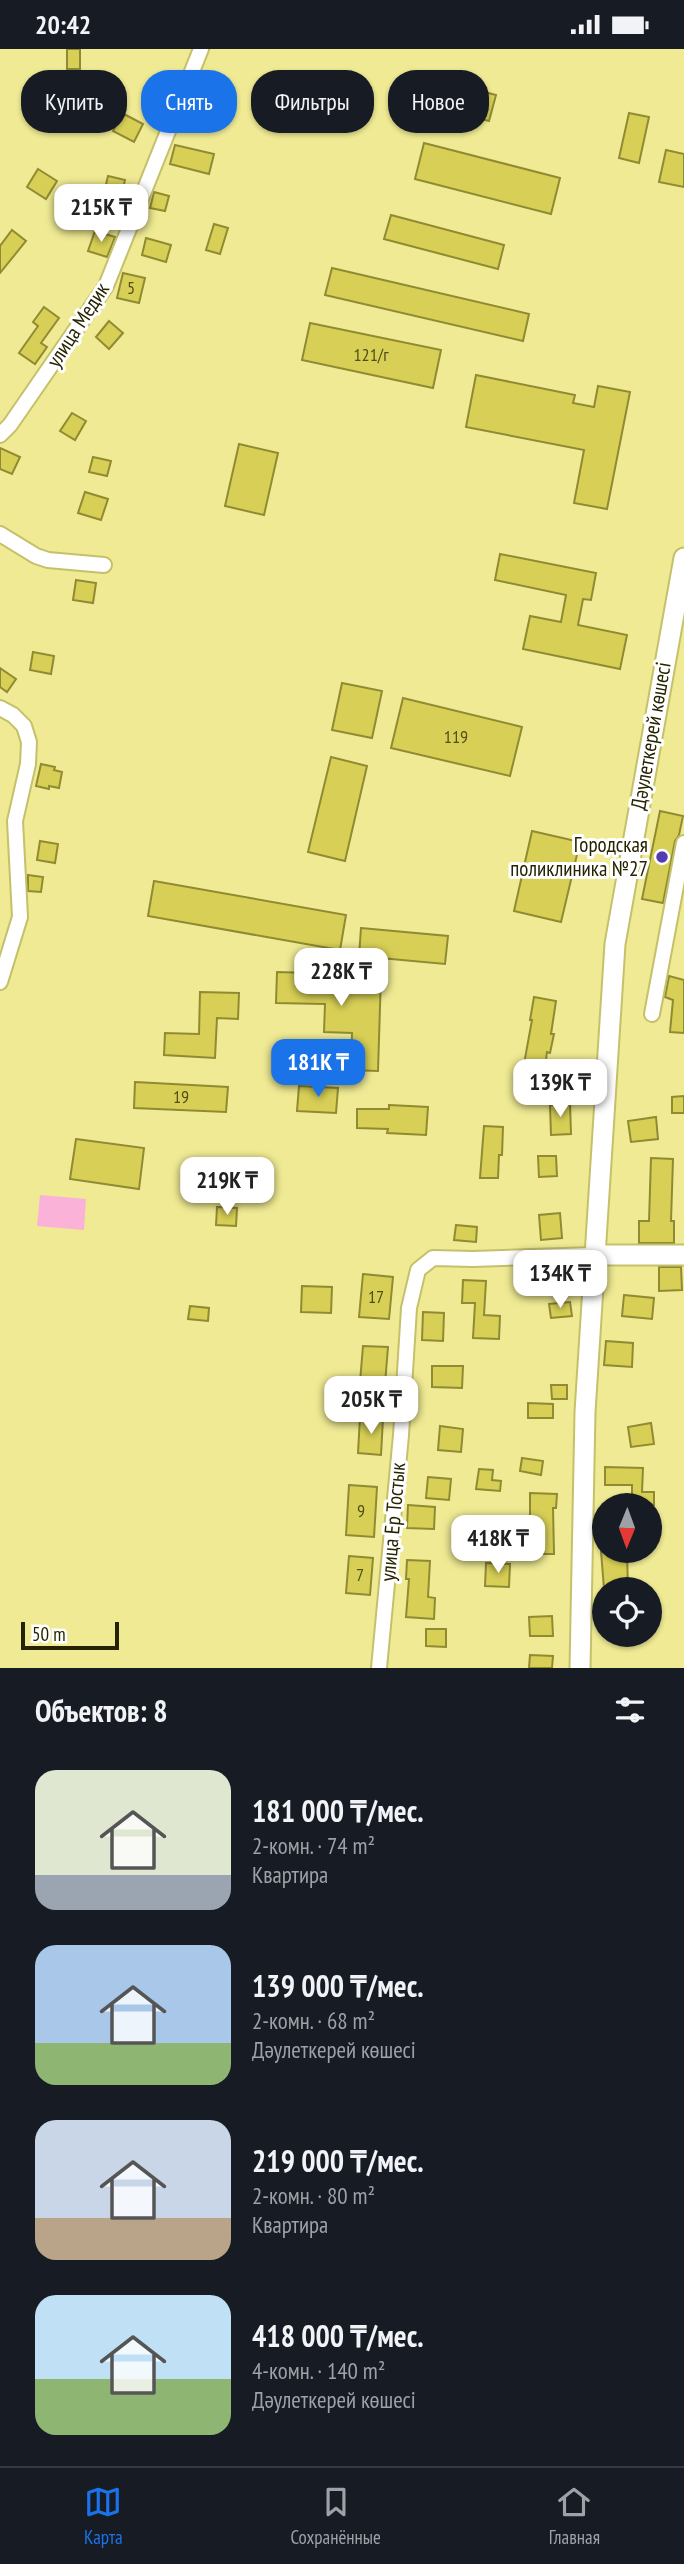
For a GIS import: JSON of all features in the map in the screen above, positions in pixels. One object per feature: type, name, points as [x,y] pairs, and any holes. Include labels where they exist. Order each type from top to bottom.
[{"type":"main road","name":"Дәулеткерей көшесі","points":[[580,1668],[585,1412],[615,944],[675,645],[684,558]]},
{"type":"main road","points":[[594,1255],[684,1255]]},
{"type":"street","name":"улица Медик","points":[[0,435],[10,425],[106,286],[201,49]]},
{"type":"street","points":[[0,534],[36,556],[48,560],[104,565]]},
{"type":"street","points":[[0,708],[13,715],[24,726],[29,741],[28,764],[16,821],[20,917],[0,982]]},
{"type":"street","points":[[652,1013],[684,843]]},
{"type":"street","name":"улица Ер Тостык","points":[[379,1668],[401,1435],[409,1308],[418,1270],[433,1258],[594,1255]]},
{"type":"shaded area","points":[[40,1195],[86,1199],[84,1230],[37,1226]]},
{"type":"building","points":[[67,49],[80,49],[80,69],[67,69]]},
{"type":"building","points":[[489,93],[496,95],[489,121]]},
{"type":"building","points":[[629,113],[649,117],[639,163],[619,158]]},
{"type":"building","points":[[127,116],[141,123],[134,142],[117,133],[127,133]]},
{"type":"building","points":[[424,143],[560,178],[551,214],[415,179]]},
{"type":"building","points":[[175,145],[214,154],[209,174],[170,164]]},
{"type":"building","points":[[666,150],[684,154],[684,187],[659,182]]},
{"type":"building","points":[[38,169],[57,181],[46,199],[27,187]]},
{"type":"building","points":[[108,176],[125,180],[121,197],[104,193]]},
{"type":"building","points":[[154,192],[169,196],[165,211],[150,208]]},
{"type":"building","points":[[391,215],[504,245],[498,269],[384,239]]},
{"type":"building","points":[[214,224],[228,228],[220,254],[206,250]]},
{"type":"building","points":[[12,230],[26,241],[0,273],[0,246]]},
{"type":"building","points":[[95,231],[115,237],[107,257],[88,251]]},
{"type":"building","points":[[146,238],[171,245],[166,262],[142,255]]},
{"type":"building","points":[[332,268],[529,314],[523,341],[325,295]]},
{"type":"building","points":[[123,273],[145,278],[139,303],[117,298]]},
{"type":"building","points":[[44,307],[59,318],[41,343],[47,347],[35,364],[19,353],[38,326],[33,322]]},
{"type":"building","points":[[109,321],[123,333],[109,349],[96,337]]},
{"type":"building","points":[[310,323],[441,350],[433,388],[302,360]]},
{"type":"building","points":[[476,375],[575,395],[573,403],[594,407],[598,386],[630,392],[607,509],[574,503],[584,450],[466,427]]},
{"type":"building","points":[[72,413],[86,421],[75,440],[60,431]]},
{"type":"building","points":[[239,444],[278,453],[264,515],[225,506]]},
{"type":"building","points":[[0,448],[20,457],[12,474],[0,469]]},
{"type":"building","points":[[93,457],[111,461],[107,476],[89,472]]},
{"type":"building","points":[[85,492],[108,499],[101,520],[78,513]]},
{"type":"building","points":[[500,554],[596,573],[591,600],[583,599],[578,625],[627,635],[620,669],[523,649],[530,616],[561,622],[566,595],[495,580]]},
{"type":"building","points":[[76,580],[96,583],[93,603],[73,600]]},
{"type":"building","points":[[33,652],[54,656],[51,674],[30,670]]},
{"type":"building","points":[[0,668],[16,679],[7,692],[0,687]]},
{"type":"building","points":[[342,683],[382,691],[372,738],[332,730]]},
{"type":"building","points":[[403,698],[522,727],[510,776],[391,748]]},
{"type":"building","points":[[331,757],[367,766],[345,861],[308,852]]},
{"type":"building","points":[[41,764],[55,767],[54,770],[62,772],[59,788],[36,786]]},
{"type":"building","name":"Городская поликлиника №27","points":[[660,811],[683,816],[675,841],[663,903],[642,899]]},
{"type":"building","points":[[532,831],[580,842],[561,922],[514,911]]},
{"type":"building","points":[[40,841],[58,844],[55,863],[37,860]]},
{"type":"building","points":[[28,875],[43,877],[41,892],[28,891]]},
{"type":"building","points":[[154,881],[346,915],[340,950],[148,916]]},
{"type":"building","points":[[361,928],[448,936],[445,964],[359,956]]},
{"type":"building","points":[[277,972],[381,975],[378,1071],[351,1070],[352,1033],[324,1032],[325,1004],[276,1003]]},
{"type":"building","points":[[669,976],[684,980],[684,1033],[670,1032],[673,1000],[665,997]]},
{"type":"building","points":[[200,992],[239,993],[238,1019],[217,1018],[215,1058],[164,1055],[165,1033],[199,1034]]},
{"type":"building","points":[[534,997],[556,1001],[551,1034],[554,1034],[550,1053],[547,1052],[542,1093],[518,1091]]},
{"type":"building","points":[[135,1082],[228,1087],[226,1112],[134,1108]]},
{"type":"building","points":[[299,1086],[338,1088],[336,1113],[297,1111]]},
{"type":"building","points":[[684,1096],[684,1113],[672,1113],[672,1097]]},
{"type":"building","points":[[570,1104],[571,1134],[551,1135],[550,1105]]},
{"type":"building","points":[[389,1105],[428,1107],[426,1135],[387,1133],[388,1129],[357,1128],[357,1109],[389,1109]]},
{"type":"building","points":[[656,1117],[658,1139],[631,1142],[628,1121]]},
{"type":"building","points":[[484,1126],[503,1127],[498,1178],[480,1178]]},
{"type":"building","points":[[76,1139],[144,1148],[139,1189],[70,1179]]},
{"type":"building","points":[[538,1156],[556,1156],[557,1176],[539,1177]]},
{"type":"building","points":[[651,1158],[673,1159],[671,1221],[674,1221],[674,1243],[639,1243],[639,1221],[649,1221]]},
{"type":"building","points":[[217,1207],[237,1208],[236,1226],[216,1225]]},
{"type":"building","points":[[560,1213],[562,1238],[541,1240],[539,1215]]},
{"type":"building","points":[[456,1225],[477,1227],[476,1242],[454,1240]]},
{"type":"building","points":[[573,1265],[574,1275],[540,1279],[539,1266]]},
{"type":"building","points":[[659,1267],[681,1267],[682,1290],[659,1291]]},
{"type":"building","points":[[363,1274],[393,1277],[389,1319],[359,1317]]},
{"type":"building","points":[[463,1280],[486,1281],[484,1315],[500,1316],[499,1339],[473,1338],[475,1303],[462,1303]]},
{"type":"building","points":[[302,1286],[332,1287],[331,1313],[301,1312]]},
{"type":"building","points":[[624,1295],[654,1298],[652,1319],[622,1316]]},
{"type":"building","points":[[570,1302],[572,1316],[551,1318],[549,1304]]},
{"type":"building","points":[[190,1306],[209,1308],[208,1321],[188,1319]]},
{"type":"building","points":[[423,1312],[444,1313],[443,1341],[422,1340]]},
{"type":"building","points":[[606,1341],[633,1343],[632,1367],[604,1365]]},
{"type":"building","points":[[363,1346],[388,1347],[385,1384],[360,1382]]},
{"type":"building","points":[[432,1366],[463,1366],[462,1388],[432,1387]]},
{"type":"building","points":[[551,1385],[567,1385],[567,1399],[552,1399]]},
{"type":"building","points":[[528,1403],[553,1404],[553,1418],[528,1418]]},
{"type":"building","points":[[360,1417],[383,1418],[381,1455],[358,1453]]},
{"type":"building","points":[[651,1423],[654,1444],[631,1447],[628,1427]]},
{"type":"building","points":[[440,1426],[463,1429],[461,1452],[438,1450]]},
{"type":"building","points":[[522,1458],[543,1461],[541,1475],[520,1471]]},
{"type":"building","points":[[605,1467],[643,1468],[642,1492],[654,1493],[632,1493],[632,1485],[605,1485]]},
{"type":"building","points":[[479,1469],[493,1470],[492,1480],[501,1481],[500,1491],[476,1489]]},
{"type":"building","points":[[428,1477],[451,1479],[449,1500],[426,1498]]},
{"type":"building","points":[[349,1485],[377,1487],[374,1537],[346,1535]]},
{"type":"building","points":[[530,1493],[557,1494],[556,1508],[553,1508],[554,1554],[536,1554],[537,1530],[521,1530],[521,1516],[530,1516]]},
{"type":"building","points":[[408,1505],[435,1507],[434,1529],[407,1528]]},
{"type":"building","points":[[349,1556],[373,1558],[370,1595],[346,1593]]},
{"type":"building","points":[[407,1560],[430,1561],[428,1597],[435,1598],[434,1619],[406,1617],[409,1579],[406,1579]]},
{"type":"building","points":[[486,1563],[510,1564],[509,1587],[485,1586]]},
{"type":"building","points":[[602,1563],[627,1563],[628,1577],[603,1577]]},
{"type":"building","points":[[552,1616],[553,1636],[530,1636],[529,1617]]},
{"type":"building","points":[[426,1629],[446,1629],[446,1647],[426,1646]]},
{"type":"building","points":[[530,1655],[553,1656],[552,1668],[529,1668]]},
{"type":"place","name":"Городская поликлиника №27","points":[[662,857]]}]
